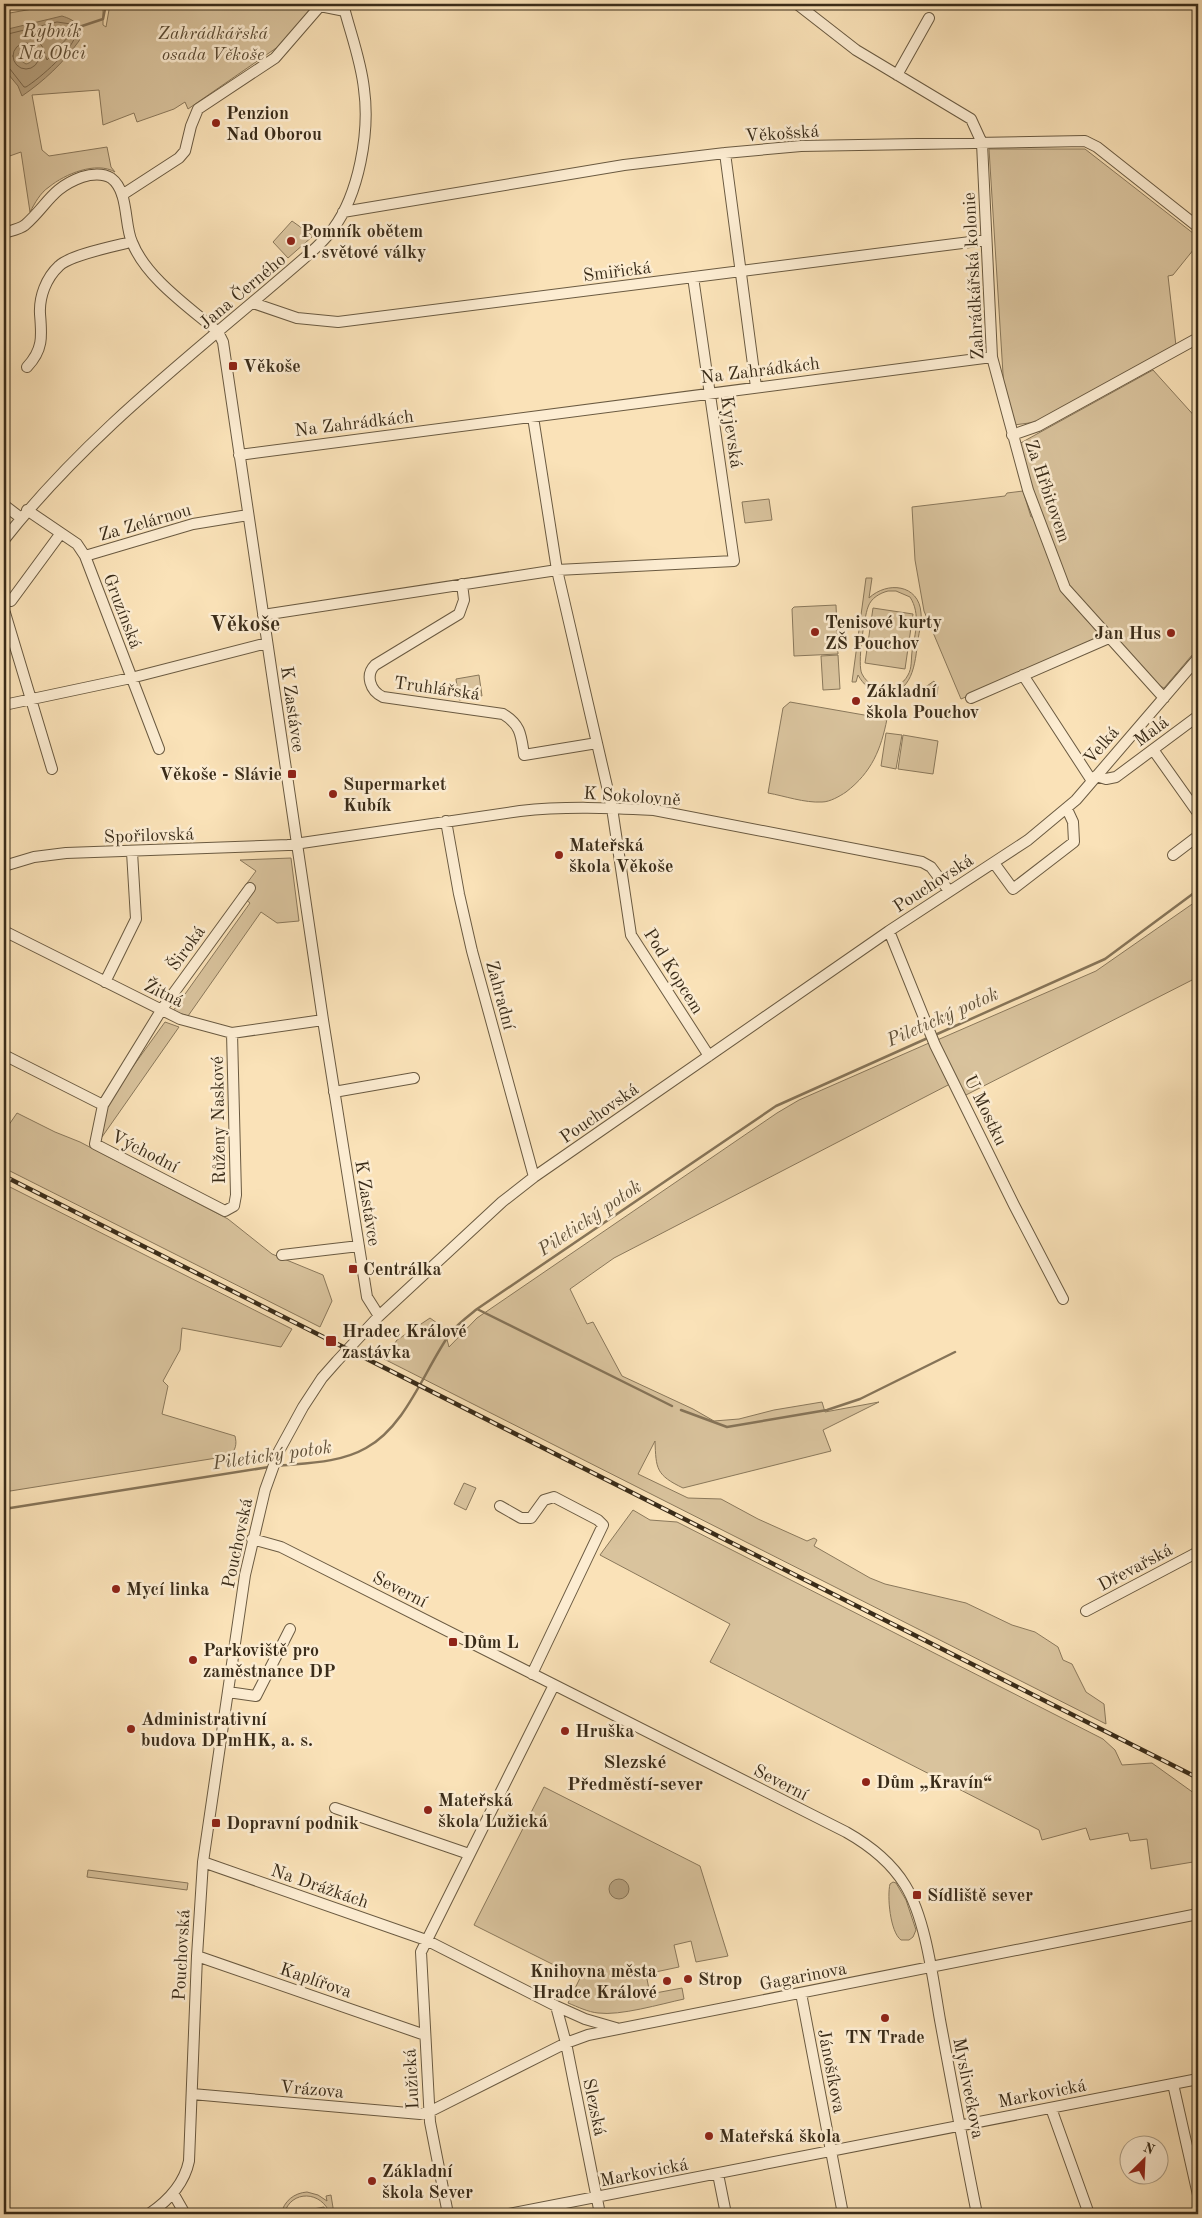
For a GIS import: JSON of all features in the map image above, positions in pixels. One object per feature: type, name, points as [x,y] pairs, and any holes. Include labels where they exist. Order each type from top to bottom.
[{"type":"street","points":[[797,4],[856,50],[971,119],[982,143]]},
{"type":"street","points":[[122,195],[179,158],[185,151],[191,126],[198,109],[274,58],[319,5],[344,7]]},
{"type":"street","name":"Jana Černého","points":[[4,540],[24,514],[117,417],[254,303],[318,246],[334,228],[343,212],[360,161],[366,113],[360,68],[344,7]]},
{"type":"street","points":[[897,75],[929,18]]},
{"type":"street","name":"Věkošská","points":[[343,212],[624,166],[725,153],[801,146],[1085,141],[1097,147],[1198,227]]},
{"type":"street","name":"Zahrádkářská kolonie","points":[[982,143],[992,357],[1012,435]]},
{"type":"street","name":"Kyjevská","points":[[725,153],[756,387]]},
{"type":"street","points":[[4,233],[24,226],[50,196],[62,186],[82,177],[103,175],[112,179],[122,195],[131,242],[150,273],[218,332]]},
{"type":"street","name":"Smiřická","points":[[254,303],[296,318],[338,322],[986,240]]},
{"type":"street","points":[[27,368],[36,357],[39,348],[42,290],[59,265],[96,250],[131,242]]},
{"type":"street","name":"Kyjevská","points":[[557,570],[734,561],[693,277]]},
{"type":"street","name":"K Zastávce","points":[[218,332],[223,342],[296,844],[358,1246],[367,1297],[379,1316]]},
{"type":"street","name":"Za Hřbitovem","points":[[1164,698],[1064,588],[1028,490],[1012,435],[1038,426],[1198,338]]},
{"type":"street","name":"Na Zahrádkách","points":[[239,455],[992,357]]},
{"type":"street","points":[[533,416],[557,570],[612,808]]},
{"type":"street","name":"Za Zelárnou","points":[[4,505],[61,533],[77,544],[85,556],[193,524],[248,515]]},
{"type":"street","points":[[11,601],[61,533]]},
{"type":"street","name":"Gruzínská","points":[[85,556],[158,749]]},
{"type":"street","points":[[263,615],[557,570]]},
{"type":"street","name":"Truhlářská","points":[[462,584],[464,600],[459,614],[375,664],[371,669],[371,687],[379,696],[503,714],[514,721],[520,732],[524,755],[597,743]]},
{"type":"street","points":[[5,613],[52,769]]},
{"type":"street","points":[[971,698],[1109,638]]},
{"type":"street","points":[[4,705],[131,678],[267,643]]},
{"type":"street","name":"Velká","points":[[1023,675],[1094,779],[1198,658]]},
{"type":"street","name":"Malá","points":[[1094,779],[1116,777],[1154,751],[1198,716]]},
{"type":"street","points":[[1154,751],[1198,813]]},
{"type":"street","name":"Pouchovská","points":[[149,2214],[173,2193],[183,2178],[189,2161],[197,1956],[203,1862],[228,1692],[252,1539],[266,1486],[279,1451],[303,1406],[322,1378],[379,1316],[502,1202],[534,1177],[889,932],[1028,840],[1067,809],[1094,779]]},
{"type":"street","name":"K Sokolovně","points":[[296,844],[446,821],[550,808],[654,810],[922,862],[931,867],[950,891]]},
{"type":"street","name":"Pod Kopcem","points":[[612,808],[631,935],[709,1056]]},
{"type":"street","name":"Pouchovská","points":[[994,863],[1013,889],[1074,842],[1073,822],[1067,809]]},
{"type":"street","name":"Zahradní","points":[[446,821],[459,894],[472,951],[534,1177]]},
{"type":"street","points":[[1173,855],[1198,836]]},
{"type":"street","name":"Spořilovská","points":[[4,866],[47,854],[261,847],[296,844]]},
{"type":"street","points":[[105,982],[136,919],[132,852]]},
{"type":"street","name":"Široká","points":[[103,1105],[162,1010],[250,888]]},
{"type":"street","name":"Žitná","points":[[4,931],[180,1019],[232,1033],[323,1020]]},
{"type":"street","name":"U Mostku","points":[[889,932],[935,1045],[1006,1190],[1064,1299]]},
{"type":"street","name":"Růženy Naskové","points":[[232,1033],[236,1195],[234,1206]]},
{"type":"street","name":"Východní","points":[[4,1055],[103,1105],[95,1144],[225,1211],[234,1206]]},
{"type":"street","points":[[334,1092],[414,1078]]},
{"type":"street","points":[[282,1255],[358,1246]]},
{"type":"street","points":[[500,1506],[521,1518],[532,1518],[544,1500],[554,1497],[598,1520],[603,1526],[532,1674]]},
{"type":"street","name":"Severní","points":[[252,1539],[281,1547],[846,1832],[868,1846],[893,1869],[909,1892],[918,1916],[930,1967]]},
{"type":"street","name":"Dřevařská","points":[[1086,1611],[1198,1552]]},
{"type":"street","points":[[228,1692],[256,1696],[290,1629]]},
{"type":"street","points":[[554,1685],[426,1940],[556,2006],[585,2019],[618,2029]]},
{"type":"street","points":[[335,1808],[469,1854]]},
{"type":"street","name":"Na Drážkách","points":[[203,1862],[426,1940]]},
{"type":"street","name":"Gagarinova","points":[[429,2112],[566,2043],[588,2035],[1198,1914]]},
{"type":"street","name":"Lužická","points":[[426,1940],[421,1952],[429,2112],[448,2214]]},
{"type":"street","name":"Kaplířova","points":[[197,1956],[425,2035]]},
{"type":"street","name":"Myslivečkova","points":[[930,1967],[977,2214]]},
{"type":"street","name":"Jánošíkova","points":[[801,1993],[843,2214]]},
{"type":"street","name":"Slezská","points":[[556,2006],[566,2043],[600,2214]]},
{"type":"street","name":"Markovická","points":[[509,2214],[1198,2079]]},
{"type":"street","points":[[1173,2084],[1198,2196]]},
{"type":"street","name":"Vrázova","points":[[192,2094],[416,2114],[429,2112]]},
{"type":"street","points":[[1051,2108],[1089,2214]]},
{"type":"street","points":[[718,2174],[726,2214]]},
{"type":"street","points":[[173,2193],[185,2214]]},
{"type":"green space","name":"Zahrádkářská osada Věkoše","points":[[61,4],[103,4],[103,25],[106,27],[110,4],[315,4],[282,44],[188,109],[185,102],[174,109],[137,122],[134,113],[103,125],[99,90],[32,95],[42,150],[49,156],[107,147],[111,167],[115,172],[107,169],[90,168],[63,178],[43,192],[30,212],[21,152],[4,158],[4,14]]},
{"type":"green space","points":[[989,149],[1085,149],[1198,237],[1198,244],[1173,275],[1168,276],[1176,346],[1044,421],[1014,425],[1004,390]]},
{"type":"green space","points":[[292,221],[313,236],[288,258],[273,242]]},
{"type":"green space","points":[[1153,370],[1198,420],[1198,648],[1164,688],[1158,685],[1067,586],[1017,445]]},
{"type":"green space","points":[[1023,491],[1031,517],[1035,516],[1064,595],[1101,636],[1100,640],[961,699],[924,611],[915,560],[912,507],[1005,496],[1007,493]]},
{"type":"green space","points":[[769,499],[772,520],[745,523],[742,502]]},
{"type":"green space","points":[[866,578],[872,578],[869,598],[884,589],[901,588],[908,591],[915,596],[919,603],[921,616],[915,659],[906,684],[892,692],[881,692],[867,686],[858,675],[856,682],[852,682]],"holes":[[[888,591],[896,591],[910,597],[915,610],[916,631],[911,667],[904,681],[898,686],[885,689],[878,688],[866,680],[861,669],[860,661],[866,613],[871,601],[876,596]]]},
{"type":"green space","name":"Tenisové kurty ZŠ Pouchov","points":[[836,605],[838,654],[794,656],[792,609],[794,607]]},
{"type":"green space","points":[[873,608],[913,614],[905,669],[865,663]]},
{"type":"green space","points":[[838,655],[840,689],[823,690],[821,656]]},
{"type":"green space","points":[[479,675],[482,696],[459,700],[456,679]]},
{"type":"green space","points":[[934,681],[938,686],[937,696],[917,693]]},
{"type":"green space","points":[[790,702],[887,719],[882,740],[869,768],[855,784],[835,799],[815,802],[768,793],[783,708]]},
{"type":"green space","points":[[886,733],[902,735],[896,769],[881,766]]},
{"type":"green space","points":[[903,735],[938,741],[933,774],[898,769]]},
{"type":"green space","points":[[291,858],[299,921],[277,923],[261,912],[188,1016],[173,1011],[250,903],[239,894],[256,871],[240,860]]},
{"type":"green space","points":[[1198,900],[1198,977],[964,1096],[935,1041],[1096,971]]},
{"type":"green space","points":[[165,1022],[179,1027],[102,1137],[103,1108]]},
{"type":"green space","points":[[929,1043],[950,1084],[614,1258],[570,1289],[587,1324],[593,1322],[622,1376],[693,1409],[714,1421],[739,1419],[774,1410],[822,1402],[825,1412],[879,1402],[823,1430],[831,1451],[683,1488],[667,1479],[659,1470],[655,1441],[638,1474],[688,1498],[721,1499],[758,1519],[807,1541],[814,1538],[817,1540],[814,1546],[870,1578],[885,1584],[966,1603],[1012,1625],[1035,1632],[1058,1647],[1063,1660],[1072,1664],[1086,1692],[1104,1704],[1106,1724],[384,1359],[397,1340],[430,1318],[444,1328],[449,1347],[477,1318],[777,1113],[799,1100]]},
{"type":"green space","points":[[17,1113],[80,1142],[228,1219],[272,1254],[323,1275],[332,1301],[320,1327],[4,1168],[4,1132]]},
{"type":"green space","points":[[4,1184],[292,1329],[281,1347],[182,1328],[180,1350],[163,1381],[168,1386],[162,1414],[235,1436],[235,1447],[229,1456],[4,1492]]},
{"type":"green space","points":[[464,1483],[476,1488],[466,1510],[454,1504]]},
{"type":"green space","points":[[633,1510],[650,1520],[677,1522],[1103,1739],[1115,1750],[1122,1765],[1152,1763],[1198,1796],[1198,1888],[1193,1862],[1151,1869],[1147,1839],[1130,1841],[1128,1833],[1090,1840],[1086,1828],[1042,1840],[1039,1830],[710,1662],[730,1624],[600,1555]]},
{"type":"green space","points":[[544,1787],[700,1866],[728,1956],[696,1962],[691,1941],[674,1945],[679,1967],[646,1974],[650,1994],[682,1988],[684,1999],[617,2013],[598,2013],[587,2010],[568,2003],[580,1978],[474,1925]]},
{"type":"green space","points":[[88,1870],[188,1883],[187,1890],[87,1877]]},
{"type":"green space","points":[[896,1883],[906,1900],[916,1930],[913,1937],[909,1940],[901,1940],[894,1930],[890,1914],[889,1897],[890,1884]]},
{"type":"green space","points":[[307,2192],[318,2195],[327,2201],[326,2196],[331,2195],[334,2214],[330,2214],[326,2206],[314,2197],[307,2196],[293,2200],[284,2214],[281,2214],[284,2205],[290,2198]]},
{"type":"green space","points":[[324,2207],[327,2214],[286,2214]]},
{"type":"water","name":"Rybník Na Obci","points":[[62,16],[78,25],[81,36],[60,64],[22,96],[18,86],[4,69],[4,30]],"holes":[[[23,49],[28,49],[33,54],[33,58],[31,62],[26,64],[20,60],[19,53]]]},
{"type":"water","points":[[615,1879],[623,1879],[629,1885],[629,1893],[623,1899],[615,1899],[609,1893],[609,1885]]},
{"type":"waterway","points":[[76,28],[103,19],[106,4]]},
{"type":"waterway","name":"Piletický potok","points":[[935,1035],[1105,959],[1198,890]]},
{"type":"waterway","name":"Piletický potok","points":[[277,1466],[345,1457],[366,1448],[392,1426],[413,1397],[449,1335],[458,1324],[477,1309],[776,1106],[930,1037]]},
{"type":"waterway","points":[[477,1309],[672,1406]]},
{"type":"waterway","points":[[681,1410],[727,1427],[827,1410],[860,1399],[955,1352]]},
{"type":"waterway","name":"Piletický potok","points":[[4,1509],[269,1467]]},
{"type":"railway","points":[[4,1176],[1198,1778]]},
{"type":"place","name":"Penzion Nad Oborou","points":[[216,123]]},
{"type":"place","name":"Pomník obětem 1. světové války","points":[[291,241]]},
{"type":"place","name":"Věkoše","points":[[233,366]]},
{"type":"place","name":"Tenisové kurty ZŠ Pouchov","points":[[815,632]]},
{"type":"place","name":"Jan Hus","points":[[1171,633]]},
{"type":"place","name":"Základní škola Pouchov","points":[[856,701]]},
{"type":"place","name":"Věkoše - Slávie","points":[[292,774]]},
{"type":"place","name":"Supermarket Kubík","points":[[333,794]]},
{"type":"place","name":"Mateřská škola Věkoše","points":[[559,855]]},
{"type":"place","name":"Centrálka","points":[[353,1269]]},
{"type":"place","name":"Hradec Králové zastávka","points":[[331,1341]]},
{"type":"place","name":"Mycí linka","points":[[116,1589]]},
{"type":"place","name":"Dům L","points":[[453,1642]]},
{"type":"place","name":"Parkoviště pro zaměstnance DP","points":[[193,1660]]},
{"type":"place","name":"Administrativní budova DPmHK, a. s.","points":[[131,1729]]},
{"type":"place","name":"Hruška","points":[[565,1731]]},
{"type":"place","name":"Dům „Kravín“","points":[[866,1782]]},
{"type":"place","name":"Mateřská škola Lužická","points":[[428,1810]]},
{"type":"place","name":"Dopravní podnik","points":[[216,1823]]},
{"type":"place","name":"Sídliště sever","points":[[917,1895]]},
{"type":"place","name":"Strop","points":[[688,1979]]},
{"type":"place","name":"Knihovna města Hradce Králové","points":[[667,1981]]},
{"type":"place","name":"TN Trade","points":[[885,2018]]},
{"type":"place","name":"Mateřská škola","points":[[709,2136]]},
{"type":"place","name":"Základní škola Sever","points":[[372,2181]]},
{"type":"district","name":"Věkoše","points":[[245,623]]},
{"type":"district","name":"Slezské Předměstí-sever","points":[[635,1772]]}]
